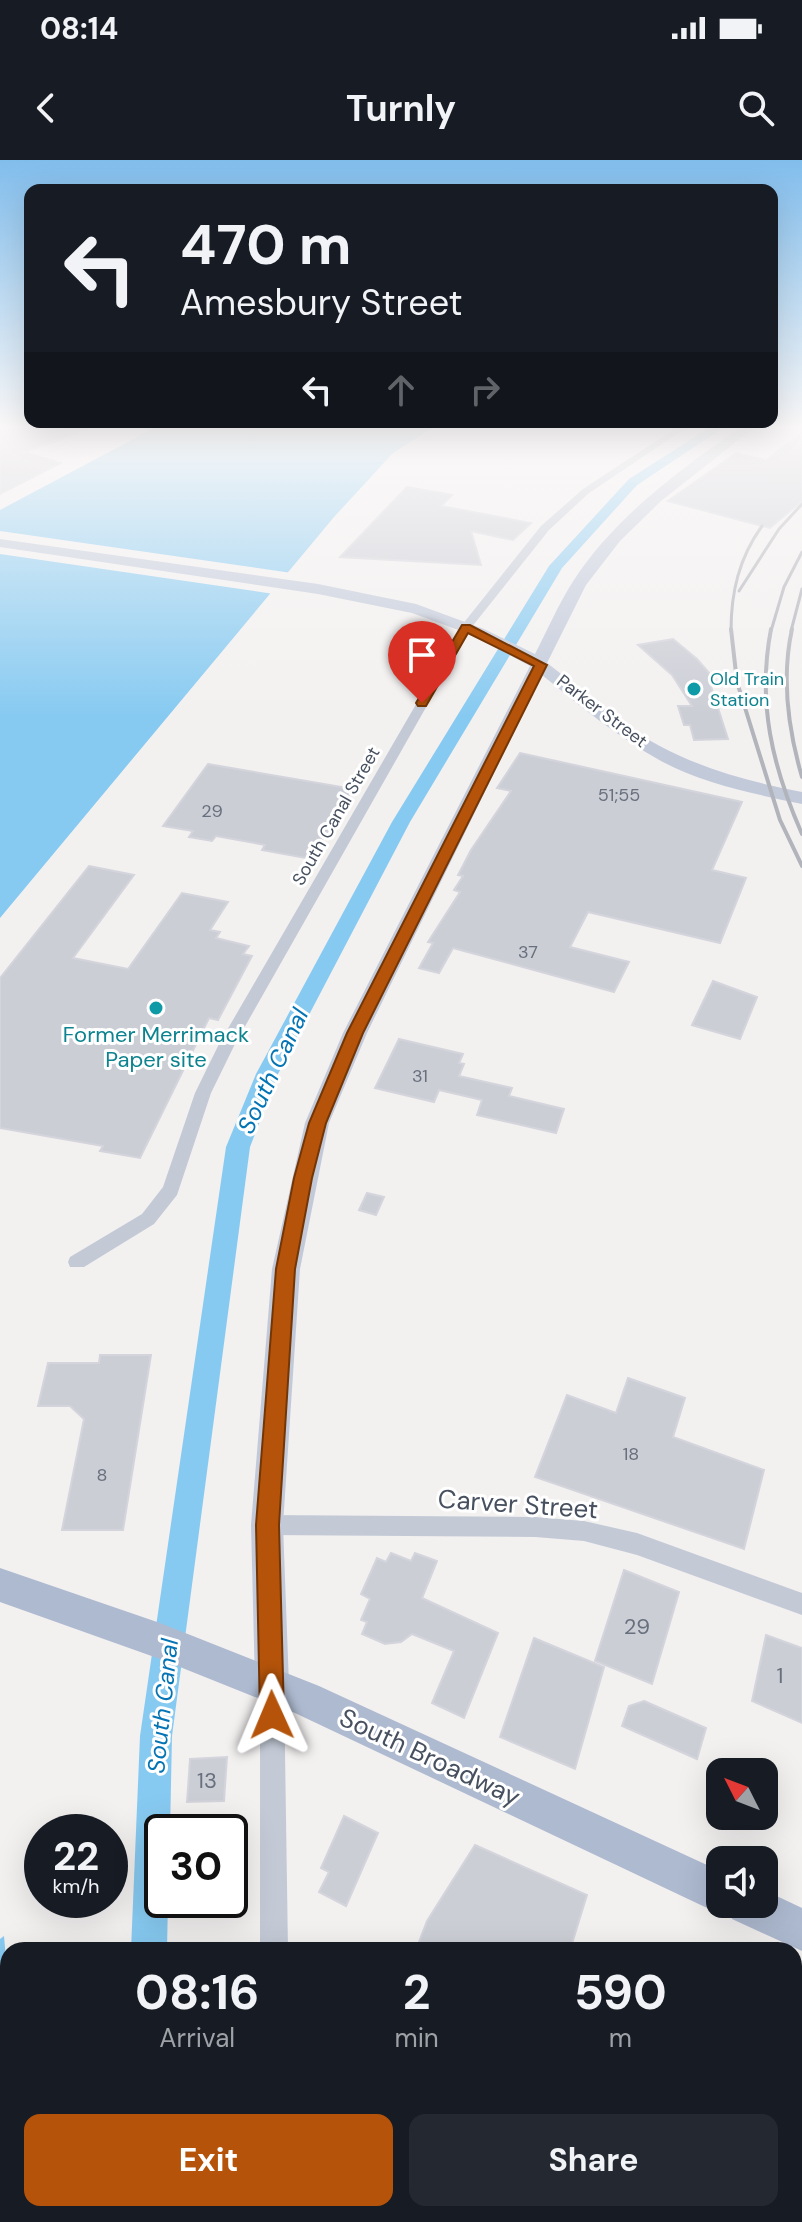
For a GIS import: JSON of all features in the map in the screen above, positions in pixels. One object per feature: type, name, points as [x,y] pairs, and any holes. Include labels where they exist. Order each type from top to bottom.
[{"type":"main road","points":[[272,1685],[267,1525],[286,1269],[317,1123],[355,1033],[535,661],[578,585],[611,539],[629,522]]},
{"type":"main road","name":"Parker Street","points":[[0,543],[318,589],[402,606],[472,629],[535,661],[624,731],[671,759],[749,787],[802,798]]},
{"type":"main road","name":"South Broadway","points":[[0,1585],[272,1685],[706,1886]]},
{"type":"main road","points":[[777,1918],[802,1930]]},
{"type":"street","name":"South Canal Street","points":[[77,1262],[148,1219],[171,1190],[203,1093],[227,1044],[472,629],[551,522]]},
{"type":"street","name":"Carver Street","points":[[267,1525],[506,1527],[584,1531],[637,1544],[802,1604]]},
{"type":"street","points":[[272,1685],[274,1942]]},
{"type":"water","points":[[0,522],[330,522],[0,918]]},
{"type":"pier","points":[[0,531],[292,573],[274,594],[0,554]]},
{"type":"building","points":[[373,522],[531,523],[513,540],[471,531],[481,565],[340,557]]},
{"type":"building","points":[[748,522],[777,522],[770,528]]},
{"type":"building","name":"Old Train Station","points":[[673,639],[697,659],[717,682],[710,683],[728,739],[694,740],[690,725],[684,725],[678,706],[692,706],[672,675],[638,645]]},
{"type":"building","points":[[520,753],[742,802],[712,870],[746,878],[720,943],[588,912],[570,947],[629,962],[614,992],[453,948],[439,973],[419,968],[433,943],[428,942],[460,892],[454,890],[463,876],[458,875],[511,791],[497,788]]},
{"type":"building","points":[[208,764],[353,789],[311,859],[262,850],[265,845],[216,836],[212,841],[189,837],[193,831],[163,826]]},
{"type":"building","name":"Former Merrimack Paper site","points":[[89,866],[134,875],[73,958],[128,969],[182,893],[228,902],[210,930],[220,932],[216,938],[249,946],[243,954],[252,956],[218,1020],[209,1018],[140,1158],[100,1151],[103,1146],[0,1128],[0,978]]},
{"type":"building","points":[[713,981],[757,997],[740,1039],[692,1025]]},
{"type":"building","points":[[399,1039],[463,1054],[459,1063],[464,1064],[459,1076],[512,1088],[509,1096],[564,1109],[556,1133],[477,1115],[482,1100],[439,1090],[434,1102],[375,1088]]},
{"type":"building","points":[[367,1193],[384,1197],[376,1215],[359,1210]]},
{"type":"building","points":[[100,1355],[151,1355],[123,1530],[62,1530],[84,1419],[70,1406],[38,1406],[48,1363],[99,1363]]},
{"type":"building","points":[[628,1378],[685,1398],[673,1437],[764,1470],[744,1549],[535,1477],[567,1395],[616,1413]]},
{"type":"building","points":[[391,1553],[411,1561],[415,1553],[437,1561],[422,1598],[498,1633],[464,1718],[432,1703],[454,1651],[412,1634],[401,1642],[385,1644],[362,1634],[367,1622],[361,1620],[370,1599],[361,1594],[377,1558],[386,1562]]},
{"type":"building","points":[[624,1570],[679,1592],[652,1684],[595,1661]]},
{"type":"building","points":[[766,1635],[802,1648],[802,1723],[752,1701]]},
{"type":"building","points":[[534,1638],[604,1667],[575,1769],[500,1737]]},
{"type":"building","points":[[644,1701],[706,1728],[697,1759],[622,1726],[629,1706]]},
{"type":"building","points":[[227,1757],[224,1801],[187,1802],[190,1759]]},
{"type":"building","points":[[344,1816],[378,1833],[346,1906],[319,1892],[329,1872],[321,1868]]},
{"type":"building","points":[[475,1845],[587,1895],[572,1942],[419,1942],[427,1921]]},
{"type":"waterway","name":"South Canal","points":[[149,1942],[156,1736],[238,1147],[267,1074],[401,822],[556,566],[596,522]]},
{"type":"railway","points":[[739,591],[785,522]]},
{"type":"railway","points":[[731,630],[738,576],[747,550],[762,526]]},
{"type":"railway","points":[[771,631],[784,587],[802,552]]},
{"type":"railway","points":[[791,631],[802,589]]},
{"type":"railway","points":[[771,629],[766,682],[770,733],[775,759],[802,834]]},
{"type":"railway","points":[[792,629],[787,666],[788,704],[802,777]]},
{"type":"railway","points":[[731,630],[737,682],[780,820],[802,866]]},
{"type":"place","name":"Old Train Station","points":[[694,689]]},
{"type":"place","name":"Former Merrimack Paper site","points":[[156,1008]]},
{"type":"route","points":[[272,1715],[267,1525],[286,1269],[317,1123],[355,1033],[541,665],[466,627],[422,703]]}]
